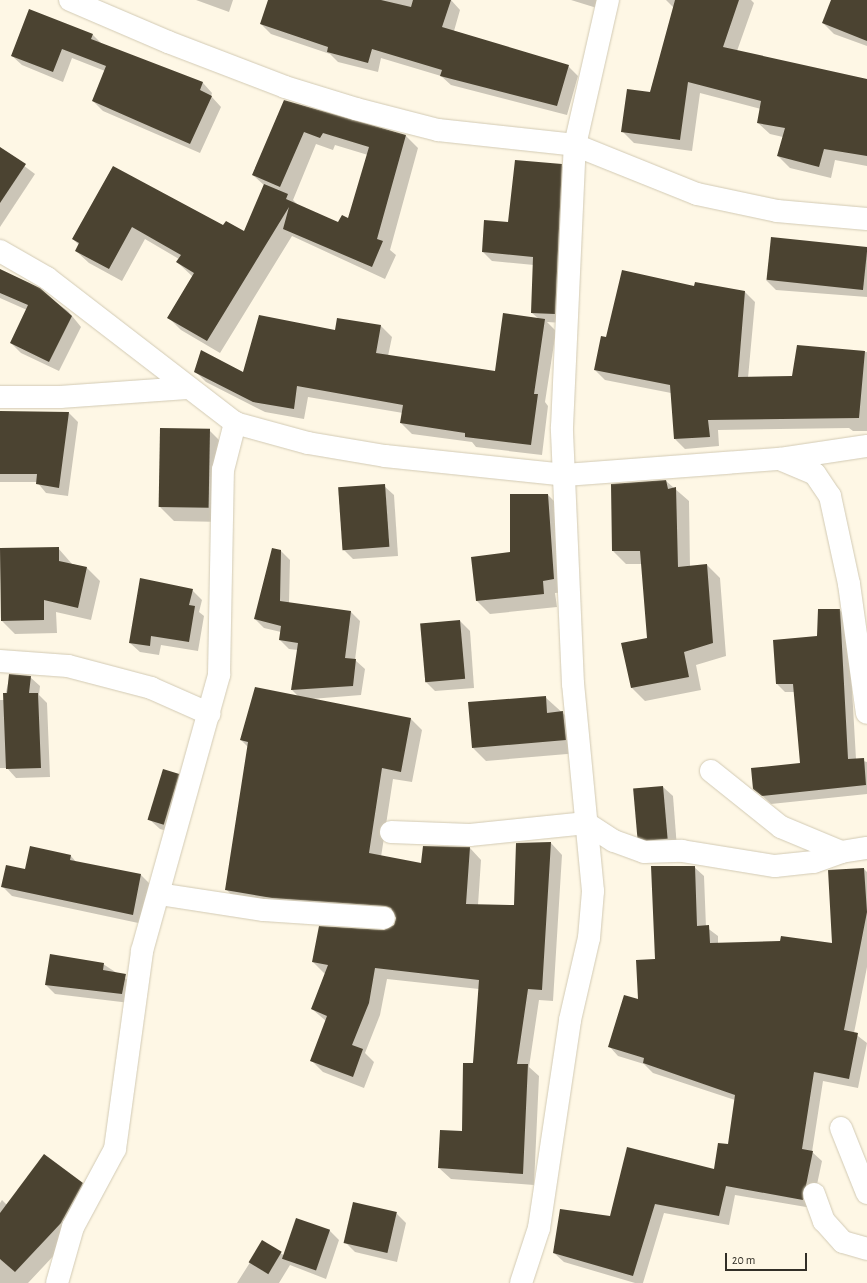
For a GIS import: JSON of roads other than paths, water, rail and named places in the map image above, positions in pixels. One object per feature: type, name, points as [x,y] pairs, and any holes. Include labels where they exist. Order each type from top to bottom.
[{"type":"street","points":[[70,0],[168,42],[285,87],[356,109],[438,130],[575,145],[697,194],[777,211],[867,219]]},
{"type":"street","points":[[520,1283],[538,1228],[570,1020],[589,938],[593,891],[573,684],[562,427],[575,145],[608,0]]},
{"type":"street","points":[[0,251],[47,278],[187,388],[235,423],[308,443],[377,454],[565,476],[780,459],[867,446]]},
{"type":"street","points":[[0,397],[60,397],[187,388]]},
{"type":"street","points":[[57,1283],[73,1227],[115,1149],[140,966],[210,714],[219,675],[223,470],[235,423]]},
{"type":"street","points":[[780,459],[815,474],[830,496],[849,584],[867,713]]},
{"type":"street","points":[[0,661],[68,666],[151,688],[210,714]]},
{"type":"street","points":[[711,771],[781,828],[841,852]]},
{"type":"street","points":[[391,832],[470,835],[586,823],[614,841],[644,852],[682,851],[775,866],[814,862],[841,852],[867,848]]},
{"type":"street","points":[[159,894],[264,910],[384,918]]},
{"type":"street","points":[[841,1128],[867,1193]]},
{"type":"street","points":[[814,1194],[824,1221],[843,1242],[867,1249]]}]
